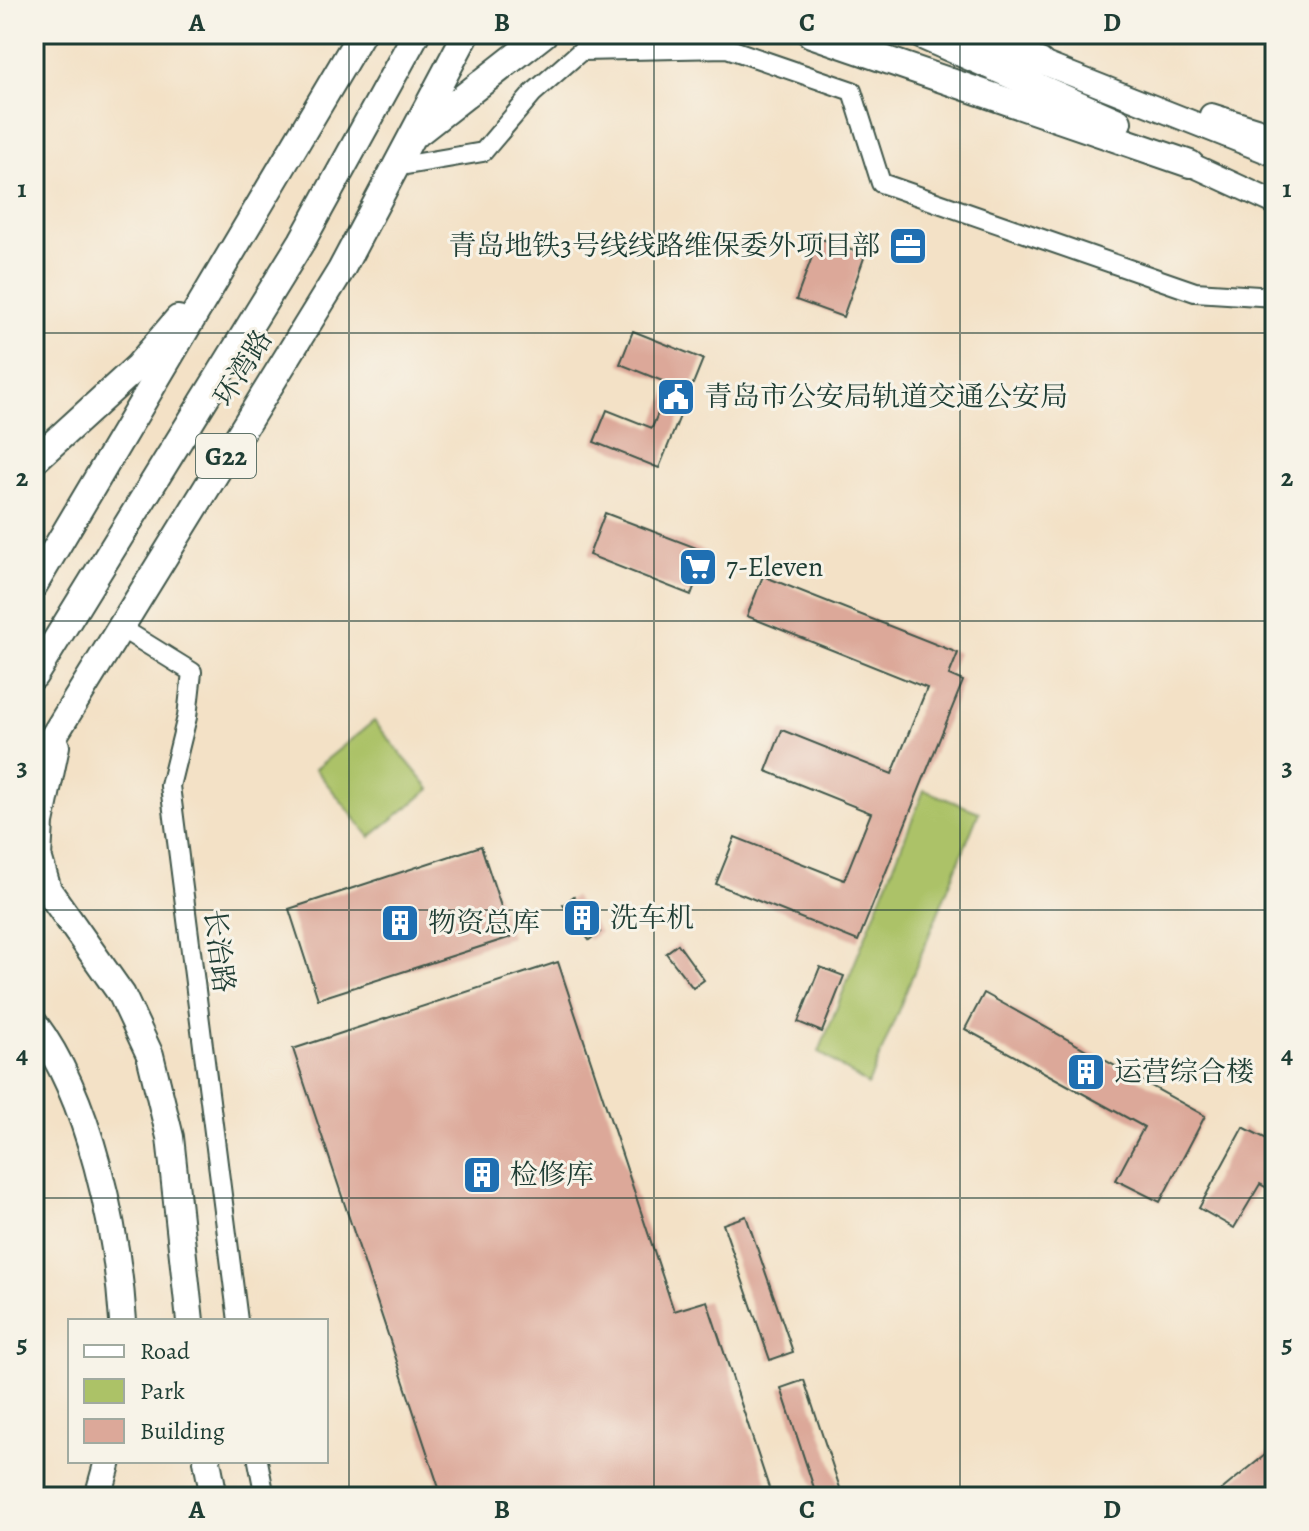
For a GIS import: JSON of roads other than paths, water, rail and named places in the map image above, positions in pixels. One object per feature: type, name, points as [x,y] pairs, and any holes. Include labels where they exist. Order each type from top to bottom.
[{"type":"highway","points":[[34,585],[361,34]]},
{"type":"highway","points":[[373,113],[396,34]]},
{"type":"highway","name":"环湾路","points":[[34,676],[302,241],[416,34]]},
{"type":"highway","name":"环湾路","points":[[34,768],[341,270],[466,34]]},
{"type":"highway","points":[[410,140],[544,34]]},
{"type":"highway","points":[[811,34],[1190,164]]},
{"type":"highway","points":[[918,34],[1126,125],[1190,164]]},
{"type":"highway","points":[[958,34],[1040,62]]},
{"type":"highway","points":[[984,34],[1040,62]]},
{"type":"highway","points":[[34,461],[138,366],[227,261]]},
{"type":"highway","points":[[63,723],[50,767],[40,823],[38,856],[48,890],[122,995],[150,1055],[170,1137],[190,1319]]},
{"type":"highway","points":[[34,1023],[44,1036],[69,1086],[95,1159],[112,1228],[123,1319]]},
{"type":"highway","points":[[98,1497],[107,1463]]},
{"type":"highway","points":[[207,1463],[214,1497]]},
{"type":"main road","points":[[1040,62],[1275,135]]},
{"type":"main road","points":[[1040,62],[1275,155]]},
{"type":"main road","points":[[1190,164],[1275,188]]},
{"type":"main road","points":[[1190,164],[1275,203]]},
{"type":"street","points":[[395,167],[483,152],[533,93],[581,51],[727,48],[852,91],[881,183],[1195,292],[1275,297]]},
{"type":"street","name":"长治路","points":[[121,628],[192,672],[187,717],[170,786],[238,1319]]},
{"type":"street","points":[[258,1463],[265,1497]]},
{"type":"place","name":"青岛地铁3号线线路维保委外项目部","points":[[908,246]]},
{"type":"place","name":"青岛市公安局轨道交通公安局","points":[[676,397]]},
{"type":"place","name":"7-Eleven","points":[[698,567]]},
{"type":"place","name":"洗车机","points":[[582,918]]},
{"type":"place","name":"物资总库","points":[[400,923]]},
{"type":"place","name":"运营综合楼","points":[[1086,1072]]},
{"type":"place","name":"检修库","points":[[482,1175]]}]
